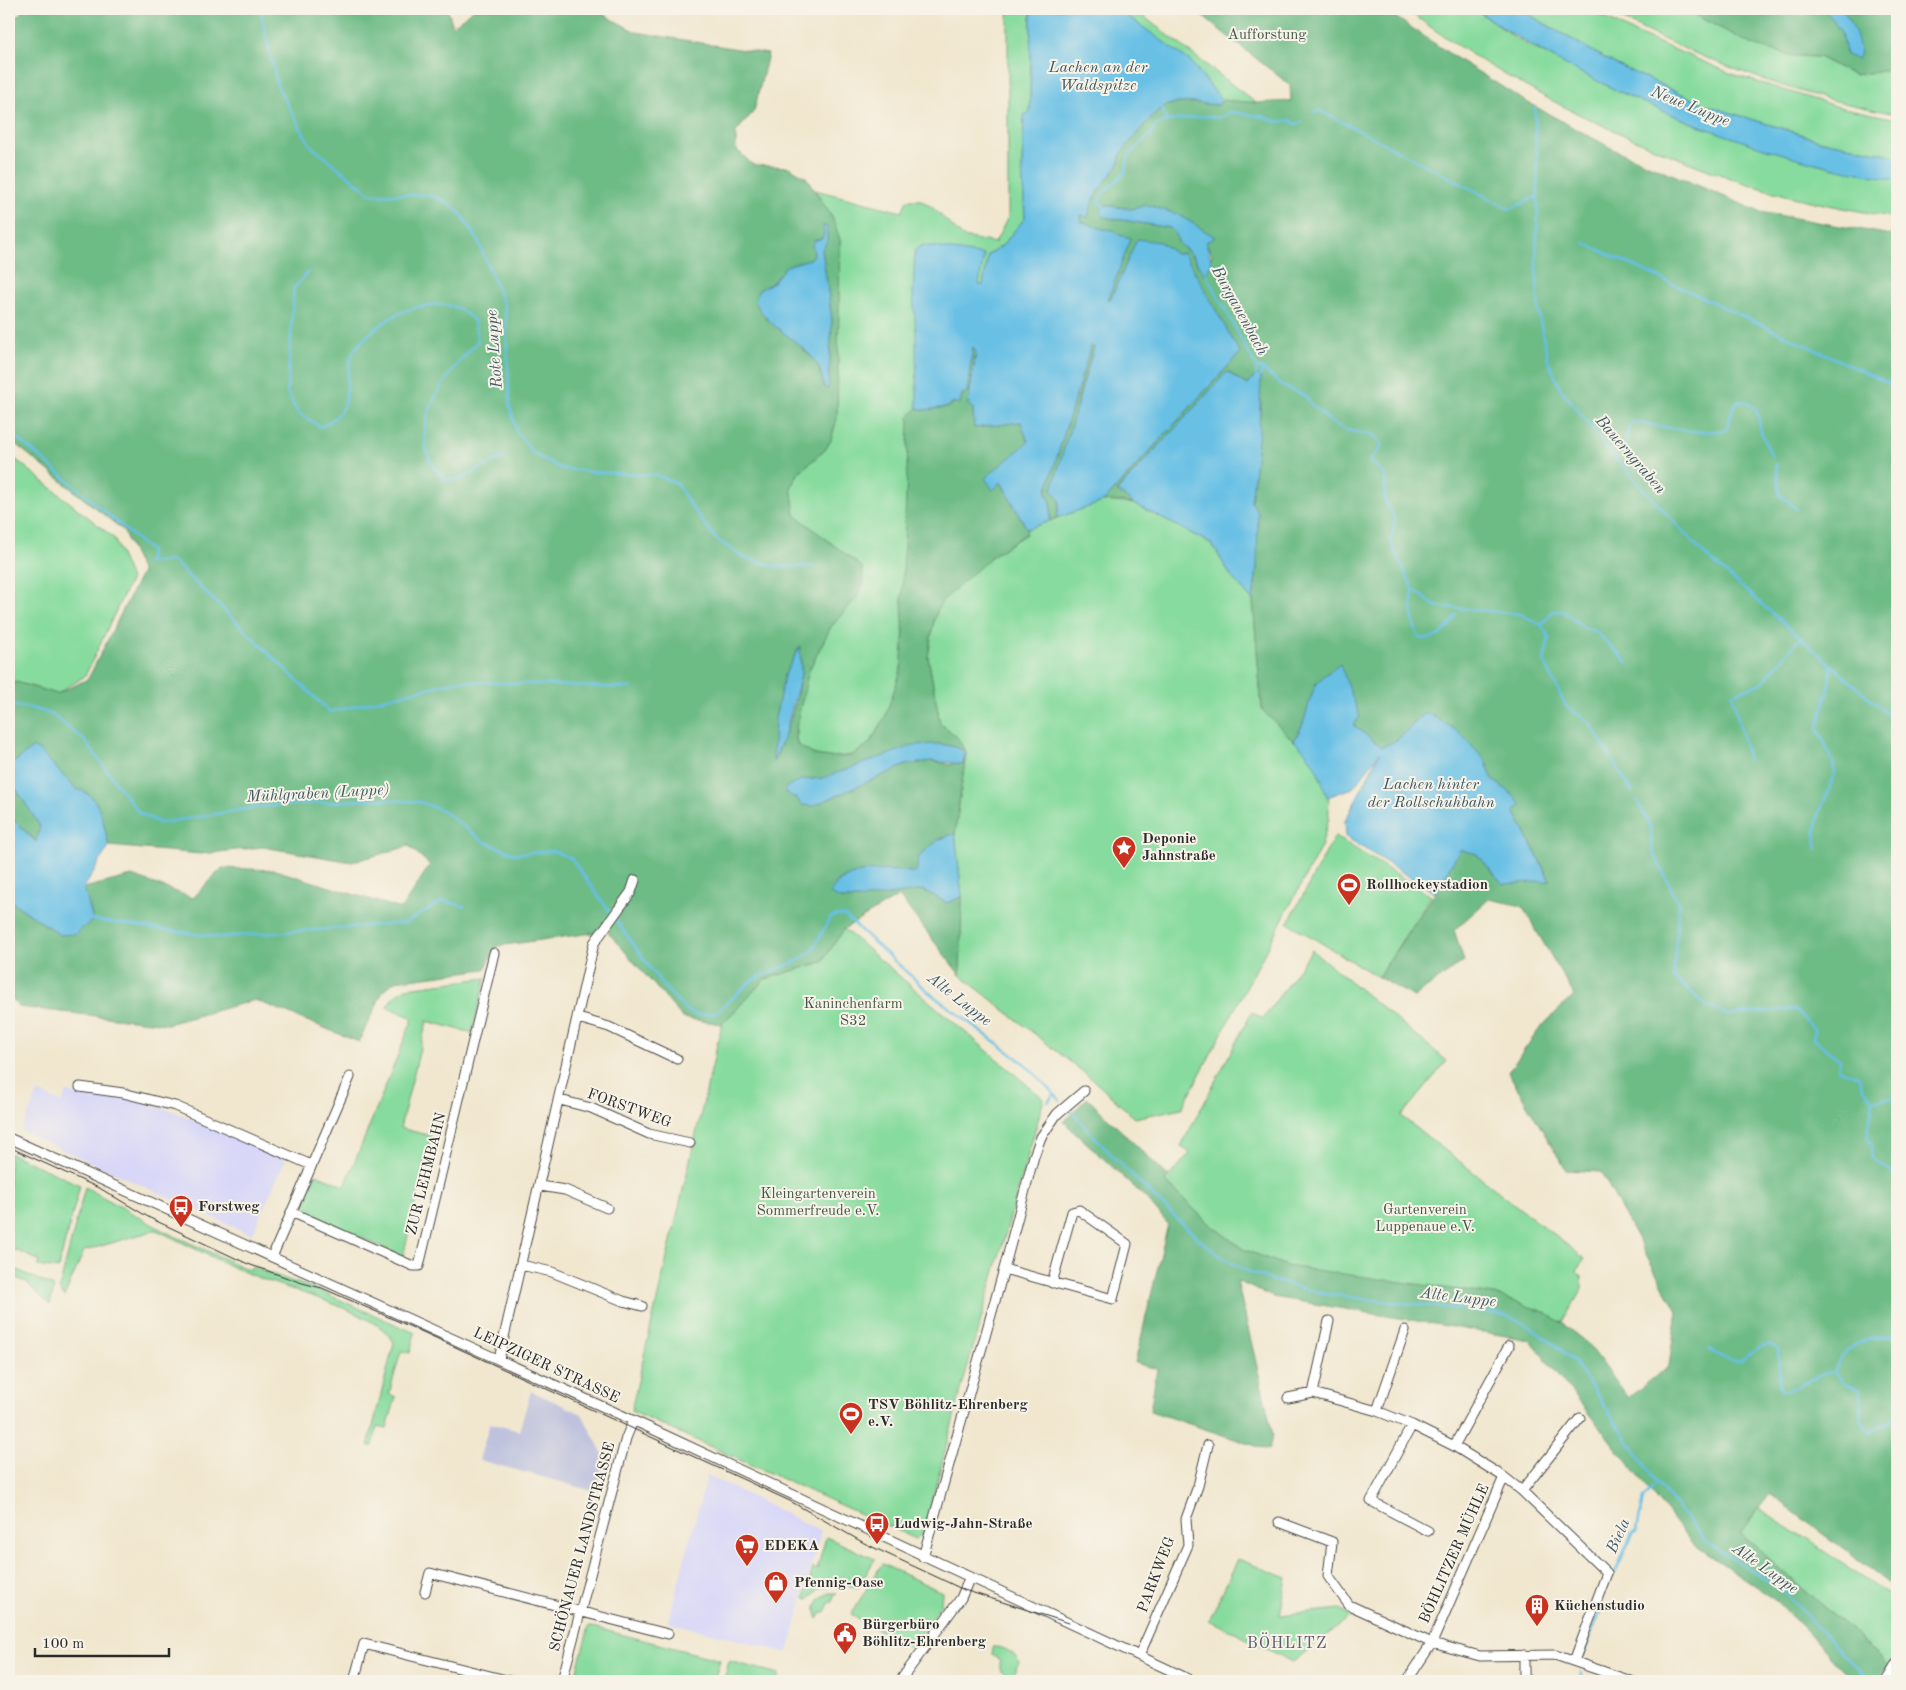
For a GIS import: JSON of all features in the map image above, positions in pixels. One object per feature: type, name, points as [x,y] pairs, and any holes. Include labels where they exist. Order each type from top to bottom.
[{"type":"street","points":[[499,1359],[560,1100],[594,943],[631,892],[635,880]]},
{"type":"street","name":"ZUR LEHMBAHN","points":[[291,1212],[413,1266],[419,1266],[494,953]]},
{"type":"street","points":[[578,1018],[609,1027],[677,1058]]},
{"type":"street","points":[[272,1257],[350,1077]]},
{"type":"street","points":[[80,1087],[123,1093],[175,1106],[312,1166]]},
{"type":"street","points":[[922,1557],[1041,1137],[1057,1114],[1084,1091]]},
{"type":"street","name":"FORSTWEG","points":[[560,1100],[591,1108],[649,1134],[690,1143]]},
{"type":"street","name":"LEIPZIGER STRASSE","points":[[9,1138],[499,1359],[922,1557],[970,1577],[1193,1681]]},
{"type":"street","points":[[540,1186],[565,1190],[607,1208]]},
{"type":"street","points":[[1004,1269],[1052,1283],[1113,1299],[1127,1244],[1079,1210],[1072,1212],[1052,1283]]},
{"type":"street","points":[[521,1265],[552,1272],[623,1301],[642,1306]]},
{"type":"street","points":[[1313,1393],[1329,1321]]},
{"type":"street","points":[[1377,1411],[1405,1330]]},
{"type":"street","points":[[1454,1446],[1509,1346]]},
{"type":"street","points":[[1288,1398],[1313,1393],[1377,1411],[1412,1425],[1454,1446],[1504,1477],[1522,1491],[1607,1573],[1574,1661]]},
{"type":"street","points":[[1522,1491],[1580,1418]]},
{"type":"street","name":"SCHÖNAUER LANDSTRASSE","points":[[562,1681],[626,1438],[633,1421]]},
{"type":"street","points":[[1412,1425],[1371,1500],[1428,1531]]},
{"type":"street","name":"PARKWEG","points":[[1140,1656],[1188,1545],[1186,1519],[1198,1486],[1208,1445]]},
{"type":"street","name":"BÖHLITZER MÜHLE","points":[[1407,1681],[1432,1643],[1504,1477]]},
{"type":"street","points":[[1279,1522],[1332,1542],[1328,1576],[1350,1606],[1432,1643],[1480,1656],[1556,1654],[1631,1681]]},
{"type":"street","points":[[425,1592],[430,1573],[580,1613],[668,1634]]},
{"type":"street","points":[[900,1681],[961,1598],[970,1577]]},
{"type":"street","points":[[354,1681],[364,1644],[510,1681]]},
{"type":"street","points":[[1524,1655],[1524,1681]]},
{"type":"street","points":[[1886,1681],[1897,1663]]},
{"type":"shaded area","points":[[77,1089],[136,1100],[170,1110],[286,1158],[252,1235],[21,1131],[38,1092],[62,1103],[67,1091],[75,1095]]},
{"type":"shaded area","points":[[531,1391],[582,1414],[604,1456],[597,1492],[479,1460],[490,1423],[519,1431]]},
{"type":"shaded area","points":[[707,1475],[821,1531],[788,1653],[668,1622]]},
{"type":"green space","points":[[25,9],[447,9],[453,26],[474,9],[593,9],[636,32],[768,54],[754,111],[736,132],[736,149],[753,165],[789,167],[806,177],[833,219],[840,240],[837,418],[831,440],[825,450],[799,472],[791,487],[795,515],[862,567],[863,583],[858,596],[831,627],[809,670],[795,732],[797,744],[814,755],[829,757],[852,756],[870,743],[885,717],[901,670],[904,633],[902,600],[909,417],[917,408],[925,410],[949,407],[967,392],[973,347],[976,352],[968,404],[973,409],[974,428],[1021,422],[1028,442],[1000,481],[1027,529],[1026,534],[992,556],[942,601],[934,619],[928,657],[940,723],[957,737],[966,753],[955,833],[938,840],[916,872],[863,872],[853,874],[835,884],[840,899],[861,899],[923,890],[947,903],[962,897],[960,975],[899,896],[844,929],[822,962],[765,979],[722,1024],[683,1018],[607,931],[497,946],[485,969],[395,981],[383,991],[359,1042],[255,1000],[167,1024],[18,1007],[9,993],[9,900],[60,935],[93,920],[84,888],[132,876],[193,898],[222,868],[275,870],[401,909],[430,865],[409,846],[352,862],[263,847],[201,854],[109,846],[103,820],[91,797],[85,792],[76,789],[41,752],[32,748],[15,762],[9,759],[9,680],[57,694],[88,679],[142,572],[123,530],[9,439],[9,24]],"holes":[[[824,234],[828,234],[822,249],[832,320],[827,388],[824,386],[818,364],[789,335],[765,318],[759,290],[772,283],[786,266],[810,259]],[[799,647],[801,659],[795,704],[785,735],[774,760],[784,676]],[[940,744],[956,747],[965,752],[951,765],[931,761],[906,765],[813,806],[802,805],[798,800],[801,780],[823,778]]]},
{"type":"green space","points":[[1008,9],[1031,9],[1030,113],[1024,115],[1022,166],[1025,218],[1002,246],[988,255],[1104,501],[1134,504],[1212,544],[1231,576],[1253,601],[1262,710],[1327,715],[1329,818],[1321,847],[1182,1108],[1135,1118],[1092,1079],[960,975],[962,897],[955,833],[966,753],[957,737],[940,723],[928,657],[934,618],[941,601],[992,556],[1026,534],[902,600],[903,643],[899,677],[885,718],[867,746],[852,755],[833,757],[811,753],[797,744],[796,731],[800,700],[810,668],[830,628],[858,596],[805,525],[795,515],[791,487],[799,472],[825,450],[831,440],[837,418],[840,240],[833,219],[815,190],[902,212],[907,200],[921,200],[933,208],[963,237],[995,243],[1008,217]]},
{"type":"green space","points":[[1101,9],[1134,9],[1256,103],[1222,100],[1190,61]]},
{"type":"green space","name":"Aufforstung","points":[[1193,9],[1379,9],[1397,18],[1523,100],[1613,149],[1760,212],[1897,236],[1897,1590],[1770,1494],[1740,1533],[1889,1665],[1877,1681],[1854,1681],[1777,1601],[1692,1543],[1530,1340],[1273,1297],[1237,1281],[1273,1435],[1268,1450],[1150,1411],[1157,1369],[1135,1363],[1168,1224],[1146,1198],[1064,1122],[1087,1098],[1169,1177],[1165,1181],[1208,1223],[1243,1249],[1286,1266],[1495,1295],[1542,1311],[1562,1323],[1589,1345],[1628,1398],[1669,1366],[1677,1311],[1601,1172],[1566,1170],[1508,1072],[1541,1027],[1574,995],[1522,906],[1489,899],[1454,930],[1464,961],[1414,997],[1378,977],[1435,893],[1460,850],[1477,854],[1503,884],[1550,880],[1514,811],[1521,805],[1512,794],[1493,780],[1485,760],[1426,712],[1397,740],[1382,747],[1353,725],[1360,717],[1316,683],[1305,720],[1293,740],[1262,710],[1253,601],[1257,566],[1251,502],[1261,402],[1247,385],[1228,372],[1117,490],[1134,504],[1115,501],[1103,502],[1240,353],[1176,254],[1160,242],[1108,300],[1119,235],[1114,230],[1103,229],[1082,222],[1081,214],[1088,217],[1096,195],[1118,165],[1124,150],[1161,108],[1167,105],[1182,103],[1218,105],[1222,100],[1257,103],[1291,101],[1290,85]],"holes":[[[1106,205],[1131,209],[1148,205],[1179,215],[1214,237],[1206,242],[1212,255],[1204,274],[1193,257],[1178,242],[1177,236],[1170,228],[1104,217],[1101,213]]]},
{"type":"green space","points":[[1406,9],[1475,9],[1520,41],[1606,85],[1701,127],[1819,164],[1897,180],[1897,218],[1780,194],[1714,172],[1630,138],[1563,106],[1498,71]]},
{"type":"green space","points":[[1519,9],[1590,9],[1628,30],[1735,75],[1839,107],[1897,119],[1897,156],[1822,141],[1706,105],[1615,64]]},
{"type":"green space","points":[[1603,9],[1683,9],[1794,56],[1819,57],[1853,75],[1890,70],[1897,72],[1897,114],[1820,97],[1746,73],[1673,44]]},
{"type":"green space","points":[[1683,9],[1897,9],[1897,72],[1890,70],[1854,75],[1819,57],[1794,56],[1755,46]]},
{"type":"green space","points":[[1091,346],[1094,346],[1078,398],[1057,518],[1050,521],[1051,502],[1046,493]]},
{"type":"green space","points":[[9,454],[114,538],[131,579],[85,676],[57,694],[9,680]]},
{"type":"green space","points":[[9,783],[16,789],[40,826],[37,842],[15,821],[9,818]]},
{"type":"green space","points":[[1335,836],[1431,896],[1378,977],[1288,923]]},
{"type":"green space","name":"Kleingartenverein Sommerfreude e.V.","points":[[844,929],[1044,1099],[964,1379],[924,1531],[916,1539],[631,1411],[722,1024],[765,979],[822,962]]},
{"type":"green space","name":"Gartenverein Luppenaue e.V.","points":[[1312,950],[1447,1061],[1401,1116],[1585,1259],[1576,1271],[1582,1277],[1582,1289],[1562,1323],[1542,1311],[1286,1266],[1243,1249],[1208,1223],[1165,1181],[1190,1153],[1181,1146],[1252,1012],[1263,1019]]},
{"type":"green space","points":[[486,978],[472,1033],[427,1021],[400,1128],[431,1136],[403,1257],[299,1209],[316,1174],[345,1186],[413,1018],[387,1007],[393,997],[406,988]]},
{"type":"green space","points":[[9,1153],[80,1185],[58,1269],[37,1266],[40,1261],[9,1247]]},
{"type":"green space","points":[[85,1187],[164,1231],[242,1267],[250,1270],[251,1267],[320,1291],[415,1333],[410,1353],[401,1351],[389,1394],[396,1397],[387,1428],[377,1426],[373,1446],[368,1446],[394,1343],[386,1332],[353,1312],[242,1271],[156,1230],[84,1251],[64,1297],[59,1289]]},
{"type":"green space","points":[[9,1266],[54,1287],[50,1305],[26,1282],[9,1275]]},
{"type":"green space","points":[[1759,1507],[1897,1601],[1897,1652],[1889,1665],[1740,1533]]},
{"type":"green space","points":[[826,1537],[875,1559],[857,1589],[840,1581],[838,1585],[820,1588],[809,1599],[805,1598],[813,1568],[817,1570]]},
{"type":"green space","points":[[1238,1559],[1287,1578],[1280,1615],[1340,1609],[1351,1616],[1293,1662],[1209,1620]]},
{"type":"green space","points":[[882,1564],[942,1592],[941,1604],[910,1648],[851,1614]]},
{"type":"green space","points":[[829,1593],[837,1593],[834,1595],[833,1602],[829,1603],[825,1613],[822,1613],[818,1619],[817,1603]]},
{"type":"green space","points":[[589,1626],[720,1660],[714,1681],[574,1681]]},
{"type":"green space","points":[[993,1647],[1009,1651],[1015,1656],[1019,1663],[1012,1675],[1008,1676],[1000,1670],[1000,1660],[992,1655]]},
{"type":"green space","points":[[729,1661],[779,1674],[777,1681],[724,1681]]},
{"type":"water","name":"Lachen an der Waldspitze","points":[[1031,9],[1118,9],[1190,61],[1222,100],[1218,105],[1182,103],[1167,105],[1161,108],[1146,123],[1120,156],[1118,165],[1096,196],[1088,218],[1081,215],[1082,222],[1103,229],[1114,230],[1119,235],[1131,238],[1108,300],[1111,298],[1137,239],[1160,242],[1176,254],[1184,253],[1240,353],[1103,502],[1057,518],[1060,501],[1052,489],[1094,347],[1091,346],[1046,493],[1051,502],[1050,521],[1027,529],[1001,482],[993,490],[985,478],[1028,442],[1021,422],[974,428],[973,409],[968,404],[976,353],[973,347],[967,392],[962,394],[960,404],[952,402],[949,407],[925,410],[917,408],[916,332],[913,295],[915,250],[923,245],[984,255],[979,285],[983,285],[988,255],[1002,246],[1025,218],[1022,166],[1024,115],[1030,112]]},
{"type":"water","name":"Neue Luppe","points":[[1475,9],[1519,9],[1615,64],[1706,105],[1822,141],[1897,156],[1897,180],[1848,171],[1775,152],[1685,120],[1640,101],[1553,58]]},
{"type":"water","points":[[1823,9],[1841,9],[1849,19],[1861,53],[1858,59],[1846,55],[1844,41],[1839,30],[1833,19]]},
{"type":"water","points":[[1148,205],[1179,215],[1215,237],[1206,242],[1212,263],[1204,275],[1194,257],[1178,242],[1177,236],[1170,228],[1104,217],[1101,213],[1102,206],[1131,209]]},
{"type":"water","points":[[823,225],[827,227],[827,242],[822,249],[832,320],[828,389],[824,387],[818,366],[810,355],[766,318],[755,300],[759,290],[772,283],[786,266],[810,259],[814,254],[812,245],[815,240],[822,239],[824,234]]},
{"type":"water","points":[[1227,372],[1247,385],[1256,375],[1261,376],[1259,432],[1251,502],[1258,512],[1257,566],[1253,601],[1231,576],[1212,544],[1134,504],[1117,491]]},
{"type":"water","points":[[800,646],[801,675],[785,734],[773,762],[775,719],[784,676]]},
{"type":"water","name":"Lachen hinter der Rollschuhbahn","points":[[1340,664],[1360,717],[1353,725],[1382,747],[1397,740],[1426,712],[1459,732],[1485,760],[1493,780],[1512,794],[1521,805],[1514,811],[1550,881],[1503,884],[1477,854],[1460,850],[1435,893],[1346,837],[1345,821],[1380,753],[1353,788],[1327,797],[1310,759],[1293,740],[1302,727],[1316,685],[1324,676]]},
{"type":"water","points":[[940,744],[956,747],[965,752],[963,764],[931,761],[906,765],[813,806],[802,805],[798,800],[785,792],[786,787],[801,780],[823,778],[914,745]]},
{"type":"water","points":[[33,747],[41,752],[76,789],[85,792],[91,797],[103,820],[109,846],[84,888],[93,920],[75,934],[60,935],[9,900],[9,821],[15,821],[36,842],[40,826],[16,789],[9,783],[9,759],[15,762]]},
{"type":"water","points":[[955,833],[962,897],[947,903],[923,890],[861,899],[840,899],[830,894],[837,884],[846,877],[856,873],[880,870],[916,872],[919,856],[938,840]]},
{"type":"waterway","name":"Rote Luppe","points":[[260,9],[278,88],[311,146],[371,194],[428,195],[445,201],[460,213],[478,240],[505,308],[510,406],[517,432],[533,453],[560,468],[593,472],[657,475],[677,484],[716,539],[743,557],[777,567],[814,566]]},
{"type":"waterway","points":[[1162,108],[1167,121]]},
{"type":"waterway","name":"Bauerngraben","points":[[1535,108],[1538,196],[1536,264],[1539,316],[1548,360],[1560,388],[1619,462],[1703,553],[1897,722]]},
{"type":"waterway","name":"Burgauenbach","points":[[1314,112],[1320,111],[1331,116],[1510,209],[1538,196]]},
{"type":"waterway","name":"Burgauenbach","points":[[1105,207],[1098,203],[1105,191],[1125,173],[1129,155],[1151,134],[1156,125],[1167,121],[1207,116],[1219,118],[1231,112],[1265,117],[1277,122],[1290,120],[1295,124],[1303,122]]},
{"type":"waterway","points":[[1584,243],[1897,387]]},
{"type":"waterway","name":"Burgauenbach","points":[[1204,271],[1257,368],[1263,369],[1284,387],[1304,395],[1331,422],[1346,430],[1374,435],[1382,446],[1369,461],[1385,474],[1385,501],[1395,518],[1391,543],[1413,589],[1435,606],[1521,614],[1541,625],[1549,637],[1544,661],[1566,706],[1589,722],[1632,792]]},
{"type":"waterway","points":[[308,272],[294,288],[287,392],[298,413],[321,427],[341,411],[345,403],[350,363],[355,349],[366,337],[385,322],[416,307],[428,305],[452,306],[474,320],[478,341],[445,380],[429,410],[425,426],[425,442],[429,459],[445,480],[461,479],[505,456]]},
{"type":"waterway","points":[[1256,375],[1257,368]]},
{"type":"waterway","name":"Burgauenbach","points":[[1261,376],[1263,369]]},
{"type":"waterway","points":[[1626,469],[1627,433],[1632,422],[1703,432],[1726,429],[1735,404],[1738,401],[1746,402],[1757,410],[1761,432],[1772,456]]},
{"type":"waterway","points":[[9,431],[151,551],[148,562],[173,561],[330,712],[457,681],[632,688]]},
{"type":"waterway","points":[[1776,464],[1780,495],[1797,509]]},
{"type":"waterway","points":[[1413,589],[1412,614],[1419,638],[1432,638],[1441,634],[1456,615]]},
{"type":"waterway","points":[[1541,625],[1553,611],[1563,611],[1584,628],[1595,631],[1628,663]]},
{"type":"waterway","points":[[1748,760],[1732,694],[1762,683],[1801,637]]},
{"type":"waterway","points":[[1817,849],[1815,834],[1819,814],[1835,773],[1833,761],[1818,729],[1825,698],[1828,695],[1831,664]]},
{"type":"waterway","name":"Mühlgraben (Luppe)","points":[[9,705],[32,708],[53,715],[84,740],[139,813],[160,823],[259,807],[376,799],[420,802],[442,810],[483,841],[515,854],[553,851],[571,858],[664,987],[687,1011],[697,1015],[716,1013],[752,980],[797,961],[812,951],[830,918],[837,915],[845,916],[931,994],[1025,1064],[1060,1100]]},
{"type":"waterway","name":"Burgauenbach","points":[[1637,800],[1651,828],[1652,850],[1679,904],[1673,977],[1707,1006],[1728,1015],[1795,1009],[1815,1030],[1813,1038],[1840,1060],[1838,1069],[1859,1077],[1863,1089],[1873,1101],[1867,1139],[1873,1146],[1871,1152],[1873,1159],[1895,1174],[1897,1178]]},
{"type":"waterway","points":[[93,920],[219,937],[405,923],[443,901],[464,906]]},
{"type":"waterway","points":[[1048,1102],[1054,1094]]},
{"type":"waterway","points":[[1873,1101],[1897,1096]]},
{"type":"waterway","name":"Alte Luppe","points":[[1071,1111],[1119,1162],[1187,1229],[1207,1246],[1239,1267],[1280,1283],[1312,1291],[1504,1315],[1525,1324],[1549,1340],[1573,1360],[1657,1483],[1706,1541],[1786,1594],[1870,1681]]},
{"type":"waterway","points":[[1834,1372],[1839,1361],[1851,1347],[1866,1340],[1897,1335]]},
{"type":"waterway","points":[[1709,1349],[1721,1357],[1736,1361],[1770,1344],[1778,1348],[1780,1388],[1783,1391],[1797,1387],[1822,1374],[1834,1372],[1845,1384],[1860,1390],[1862,1421],[1870,1433],[1897,1416]]},
{"type":"waterway","name":"Biela","points":[[1615,1573],[1632,1534],[1637,1531],[1643,1498],[1657,1483]]},
{"type":"waterway","name":"Biela","points":[[1583,1656],[1601,1609]]},
{"type":"waterway","name":"Biela","points":[[1581,1672],[1581,1681]]},
{"type":"tram line","points":[[9,1147],[101,1189],[150,1218],[248,1264],[322,1288],[425,1333],[790,1501],[864,1543],[964,1590],[1069,1623]]},
{"type":"place","name":"Deponie Jahnstraße","points":[[1124,869]]},
{"type":"place","name":"Rollhockeystadion","points":[[1349,906]]},
{"type":"place","name":"Forstweg","points":[[181,1228]]},
{"type":"place","name":"TSV Böhlitz-Ehrenberg e.V.","points":[[851,1435]]},
{"type":"place","name":"Ludwig-Jahn-Straße","points":[[877,1545]]},
{"type":"place","name":"EDEKA","points":[[747,1567]]},
{"type":"place","name":"Pfennig-Oase","points":[[776,1604]]},
{"type":"place","name":"Küchenstudio","points":[[1537,1627]]},
{"type":"place","name":"Bürgerbüro Böhlitz-Ehrenberg","points":[[845,1655]]},
{"type":"district","name":"BÖHLITZ","points":[[1287,1644]]},
{"type":"park label","name":"Kaninchenfarm S32","points":[[853,1012]]}]
